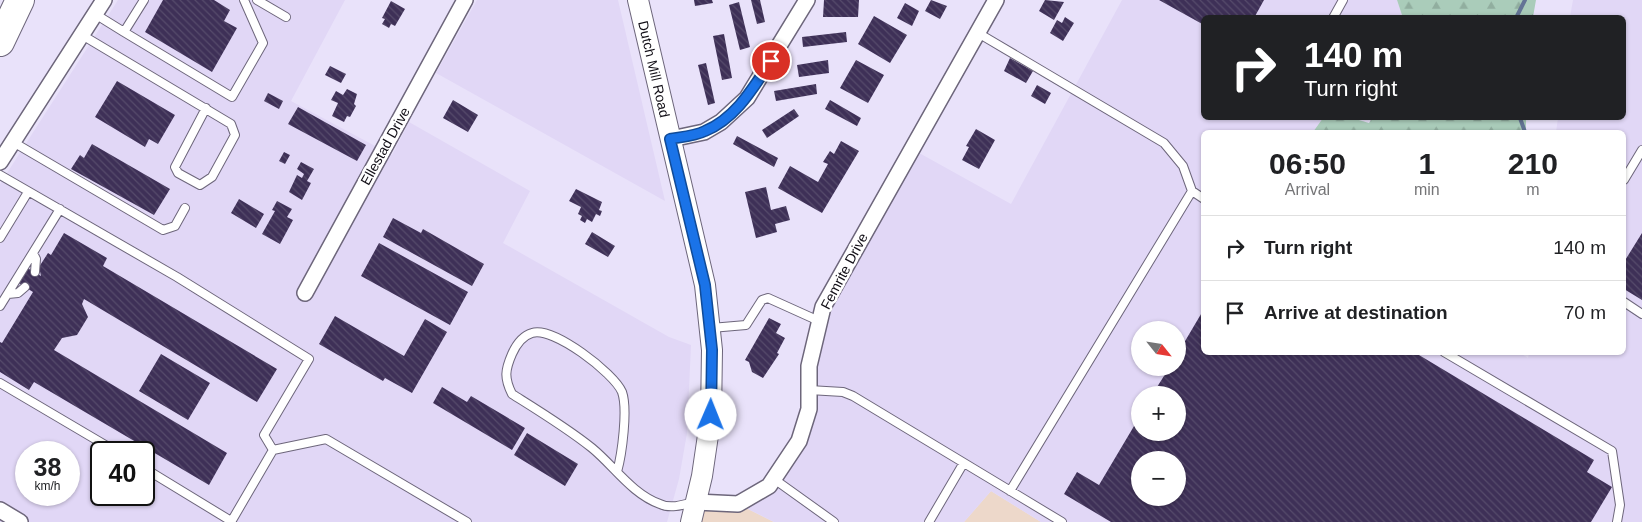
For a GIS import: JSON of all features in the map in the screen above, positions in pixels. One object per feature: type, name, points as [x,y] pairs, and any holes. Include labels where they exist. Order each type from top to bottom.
[{"type":"highway","points":[[0,42],[20,0]]},
{"type":"street","points":[[0,162],[104,0]]},
{"type":"street","name":"Ellestad Drive","points":[[305,293],[465,0]]},
{"type":"street","name":"Dutch Mill Road","points":[[638,0],[705,285],[710,328],[712,350],[711,415],[691,522]]},
{"type":"street","points":[[670,139],[704,132],[721,122],[747,98],[807,0]]},
{"type":"street","name":"Femrite Drive","points":[[696,502],[738,504],[769,486],[799,441],[809,409],[809,366],[823,307],[996,0]]},
{"type":"street","points":[[0,510],[20,522]]},
{"type":"lane","points":[[124,32],[144,0]]},
{"type":"lane","points":[[95,14],[232,97],[263,43],[244,0]]},
{"type":"lane","points":[[257,0],[286,17]]},
{"type":"lane","points":[[1335,15],[1343,0]]},
{"type":"lane","points":[[978,33],[1164,143],[1182,166],[1192,191],[1201,197]]},
{"type":"lane","points":[[82,35],[206,108],[231,124],[236,132],[212,176],[200,185],[178,173],[175,167],[206,108]]},
{"type":"lane","points":[[13,142],[163,230],[175,226],[185,208]]},
{"type":"lane","points":[[1626,177],[1642,150]]},
{"type":"lane","points":[[0,175],[177,277],[309,359],[264,435],[272,450]]},
{"type":"lane","points":[[1010,491],[1192,191]]},
{"type":"lane","points":[[0,238],[28,192]]},
{"type":"lane","points":[[0,306],[60,209]]},
{"type":"lane","points":[[33,253],[36,259],[35,272]]},
{"type":"lane","points":[[8,294],[18,293],[25,287]]},
{"type":"lane","points":[[710,328],[746,325],[762,300],[768,298],[819,321]]},
{"type":"lane","points":[[1626,303],[1642,314]]},
{"type":"lane","points":[[617,472],[624,424],[622,393],[611,376],[573,347],[549,334],[533,332],[517,342],[505,370],[506,382],[512,394],[592,448],[617,472],[632,486],[662,506],[678,506],[696,502]]},
{"type":"lane","points":[[1449,355],[1612,451],[1620,505],[1617,522]]},
{"type":"lane","points":[[0,383],[98,441]]},
{"type":"lane","points":[[809,390],[837,392],[853,396],[1062,522]]},
{"type":"lane","points":[[155,475],[231,521],[272,450],[326,439],[467,522]]},
{"type":"lane","points":[[929,522],[963,464]]},
{"type":"lane","points":[[774,479],[834,522]]},
{"type":"shaded area","points":[[118,0],[345,0],[291,101],[392,155],[409,122],[530,191],[503,243],[669,337],[691,345],[687,433],[679,479],[667,522],[0,522],[0,184]]},
{"type":"shaded area","points":[[477,0],[618,0],[665,201],[436,73]]},
{"type":"shaded area","points":[[1122,0],[1397,0],[1402,15],[1201,15],[1201,120],[1322,120],[1314,130],[1201,130],[1201,355],[1524,355],[1528,358],[1529,355],[1626,355],[1626,130],[1556,130],[1558,120],[1626,120],[1626,15],[1570,15],[1573,0],[1642,0],[1642,522],[1041,522],[991,491],[964,522],[774,522],[738,504],[769,486],[799,441],[819,321],[912,149],[1011,204]]},
{"type":"shaded area","points":[[991,491],[1041,522],[964,522]]},
{"type":"shaded area","points":[[696,502],[738,504],[774,522],[691,522]]},
{"type":"green space","points":[[1397,0],[1536,0],[1533,15],[1402,15]]},
{"type":"green space","points":[[1322,120],[1359,120],[1369,123],[1371,120],[1526,120],[1526,130],[1314,130]]},
{"type":"building","points":[[163,0],[214,0],[230,10],[224,21],[237,28],[212,72],[145,32]]},
{"type":"building","points":[[694,0],[712,0],[713,3],[695,6]]},
{"type":"building","points":[[751,0],[760,0],[765,22],[757,24]]},
{"type":"building","points":[[824,0],[859,0],[858,17],[823,17]]},
{"type":"building","points":[[931,0],[947,6],[940,19],[925,11]]},
{"type":"building","points":[[1045,0],[1064,2],[1054,20],[1039,11]]},
{"type":"building","points":[[1159,0],[1264,0],[1256,15],[1201,15],[1201,23]]},
{"type":"building","points":[[391,1],[405,9],[395,26],[391,24],[389,28],[382,24],[385,19],[382,18]]},
{"type":"building","points":[[739,2],[750,47],[740,50],[729,5]]},
{"type":"building","points":[[905,3],[919,11],[912,26],[897,18]]},
{"type":"building","points":[[874,16],[907,35],[890,63],[858,44]]},
{"type":"building","points":[[1065,17],[1074,23],[1063,41],[1050,33],[1057,20],[1062,23]]},
{"type":"building","points":[[846,32],[847,42],[803,47],[802,37]]},
{"type":"building","points":[[724,34],[732,78],[722,80],[713,36]]},
{"type":"building","points":[[1010,58],[1033,71],[1026,83],[1004,71]]},
{"type":"building","points":[[828,60],[829,73],[799,77],[797,65]]},
{"type":"building","points":[[856,60],[884,75],[868,103],[840,88]]},
{"type":"building","points":[[706,63],[715,103],[708,105],[698,65]]},
{"type":"building","points":[[330,66],[346,74],[341,83],[325,75]]},
{"type":"building","points":[[117,81],[175,115],[158,144],[149,139],[145,147],[95,117]]},
{"type":"building","points":[[816,84],[817,94],[776,101],[774,91]]},
{"type":"building","points":[[1037,85],[1051,93],[1045,104],[1031,96]]},
{"type":"building","points":[[347,89],[357,94],[354,104],[356,106],[350,117],[347,116],[344,122],[332,116],[338,103],[331,100],[336,91],[343,95]]},
{"type":"building","points":[[268,93],[283,101],[279,109],[264,101]]},
{"type":"building","points":[[453,100],[478,115],[468,132],[443,118]]},
{"type":"building","points":[[830,100],[861,118],[857,126],[825,109]]},
{"type":"building","points":[[298,107],[366,145],[357,161],[288,124]]},
{"type":"building","points":[[794,109],[799,116],[767,138],[762,130]]},
{"type":"building","points":[[976,129],[995,140],[979,169],[962,160],[969,147],[966,146]]},
{"type":"building","points":[[737,136],[778,158],[774,167],[733,144]]},
{"type":"building","points":[[841,141],[859,151],[822,213],[778,188],[790,166],[818,182],[828,164],[823,162],[830,151],[834,154]]},
{"type":"building","points":[[92,144],[170,189],[154,215],[71,169],[80,155],[84,158]]},
{"type":"building","points":[[284,152],[290,155],[285,164],[279,161]]},
{"type":"building","points":[[301,162],[314,169],[307,181],[311,183],[302,200],[289,192],[297,175],[302,178],[304,174],[297,169]]},
{"type":"building","points":[[766,187],[771,210],[786,206],[790,220],[775,224],[777,232],[756,238],[745,192]]},
{"type":"building","points":[[576,189],[602,202],[599,210],[602,211],[600,216],[596,214],[592,222],[587,219],[585,223],[580,220],[582,216],[578,214],[581,207],[569,201]]},
{"type":"building","points":[[239,199],[264,214],[256,228],[231,213]]},
{"type":"building","points":[[277,201],[292,209],[287,217],[293,220],[280,244],[262,234],[275,211],[272,210]]},
{"type":"building","points":[[393,218],[421,233],[423,229],[484,264],[472,286],[383,237]]},
{"type":"building","points":[[592,232],[615,246],[608,257],[585,244]]},
{"type":"building","points":[[64,233],[107,258],[103,266],[277,369],[257,402],[84,299],[82,304],[88,317],[77,335],[62,338],[54,350],[227,453],[209,485],[155,453],[155,441],[134,441],[34,382],[29,390],[0,372],[0,342],[2,343],[33,292],[17,282],[26,267],[41,276],[39,267],[48,253],[51,255]]},
{"type":"building","points":[[1642,233],[1642,300],[1626,290],[1626,259]]},
{"type":"building","points":[[379,243],[468,292],[450,325],[361,276]]},
{"type":"building","points":[[1201,314],[1201,355],[1419,355],[1594,460],[1587,472],[1612,487],[1591,522],[1111,522],[1064,494],[1077,472],[1099,485],[1131,431],[1131,441],[1186,441],[1186,386],[1158,386],[1164,376],[1186,376],[1186,339]]},
{"type":"building","points":[[335,316],[404,356],[425,319],[447,332],[412,393],[385,378],[383,381],[319,344]]},
{"type":"building","points":[[769,318],[781,324],[776,333],[785,338],[777,353],[779,354],[763,378],[752,372],[749,362],[745,360]]},
{"type":"building","points":[[161,354],[210,383],[188,420],[139,391]]},
{"type":"building","points":[[442,387],[467,402],[471,396],[525,428],[512,450],[433,403]]},
{"type":"building","points":[[527,433],[578,464],[565,486],[514,455]]},
{"type":"waterway","points":[[1518,15],[1525,0]]},
{"type":"waterway","points":[[1521,120],[1524,130]]},
{"type":"route","points":[[711,415],[712,350],[705,285],[670,139],[704,132],[721,122],[747,98],[771,61]]}]
